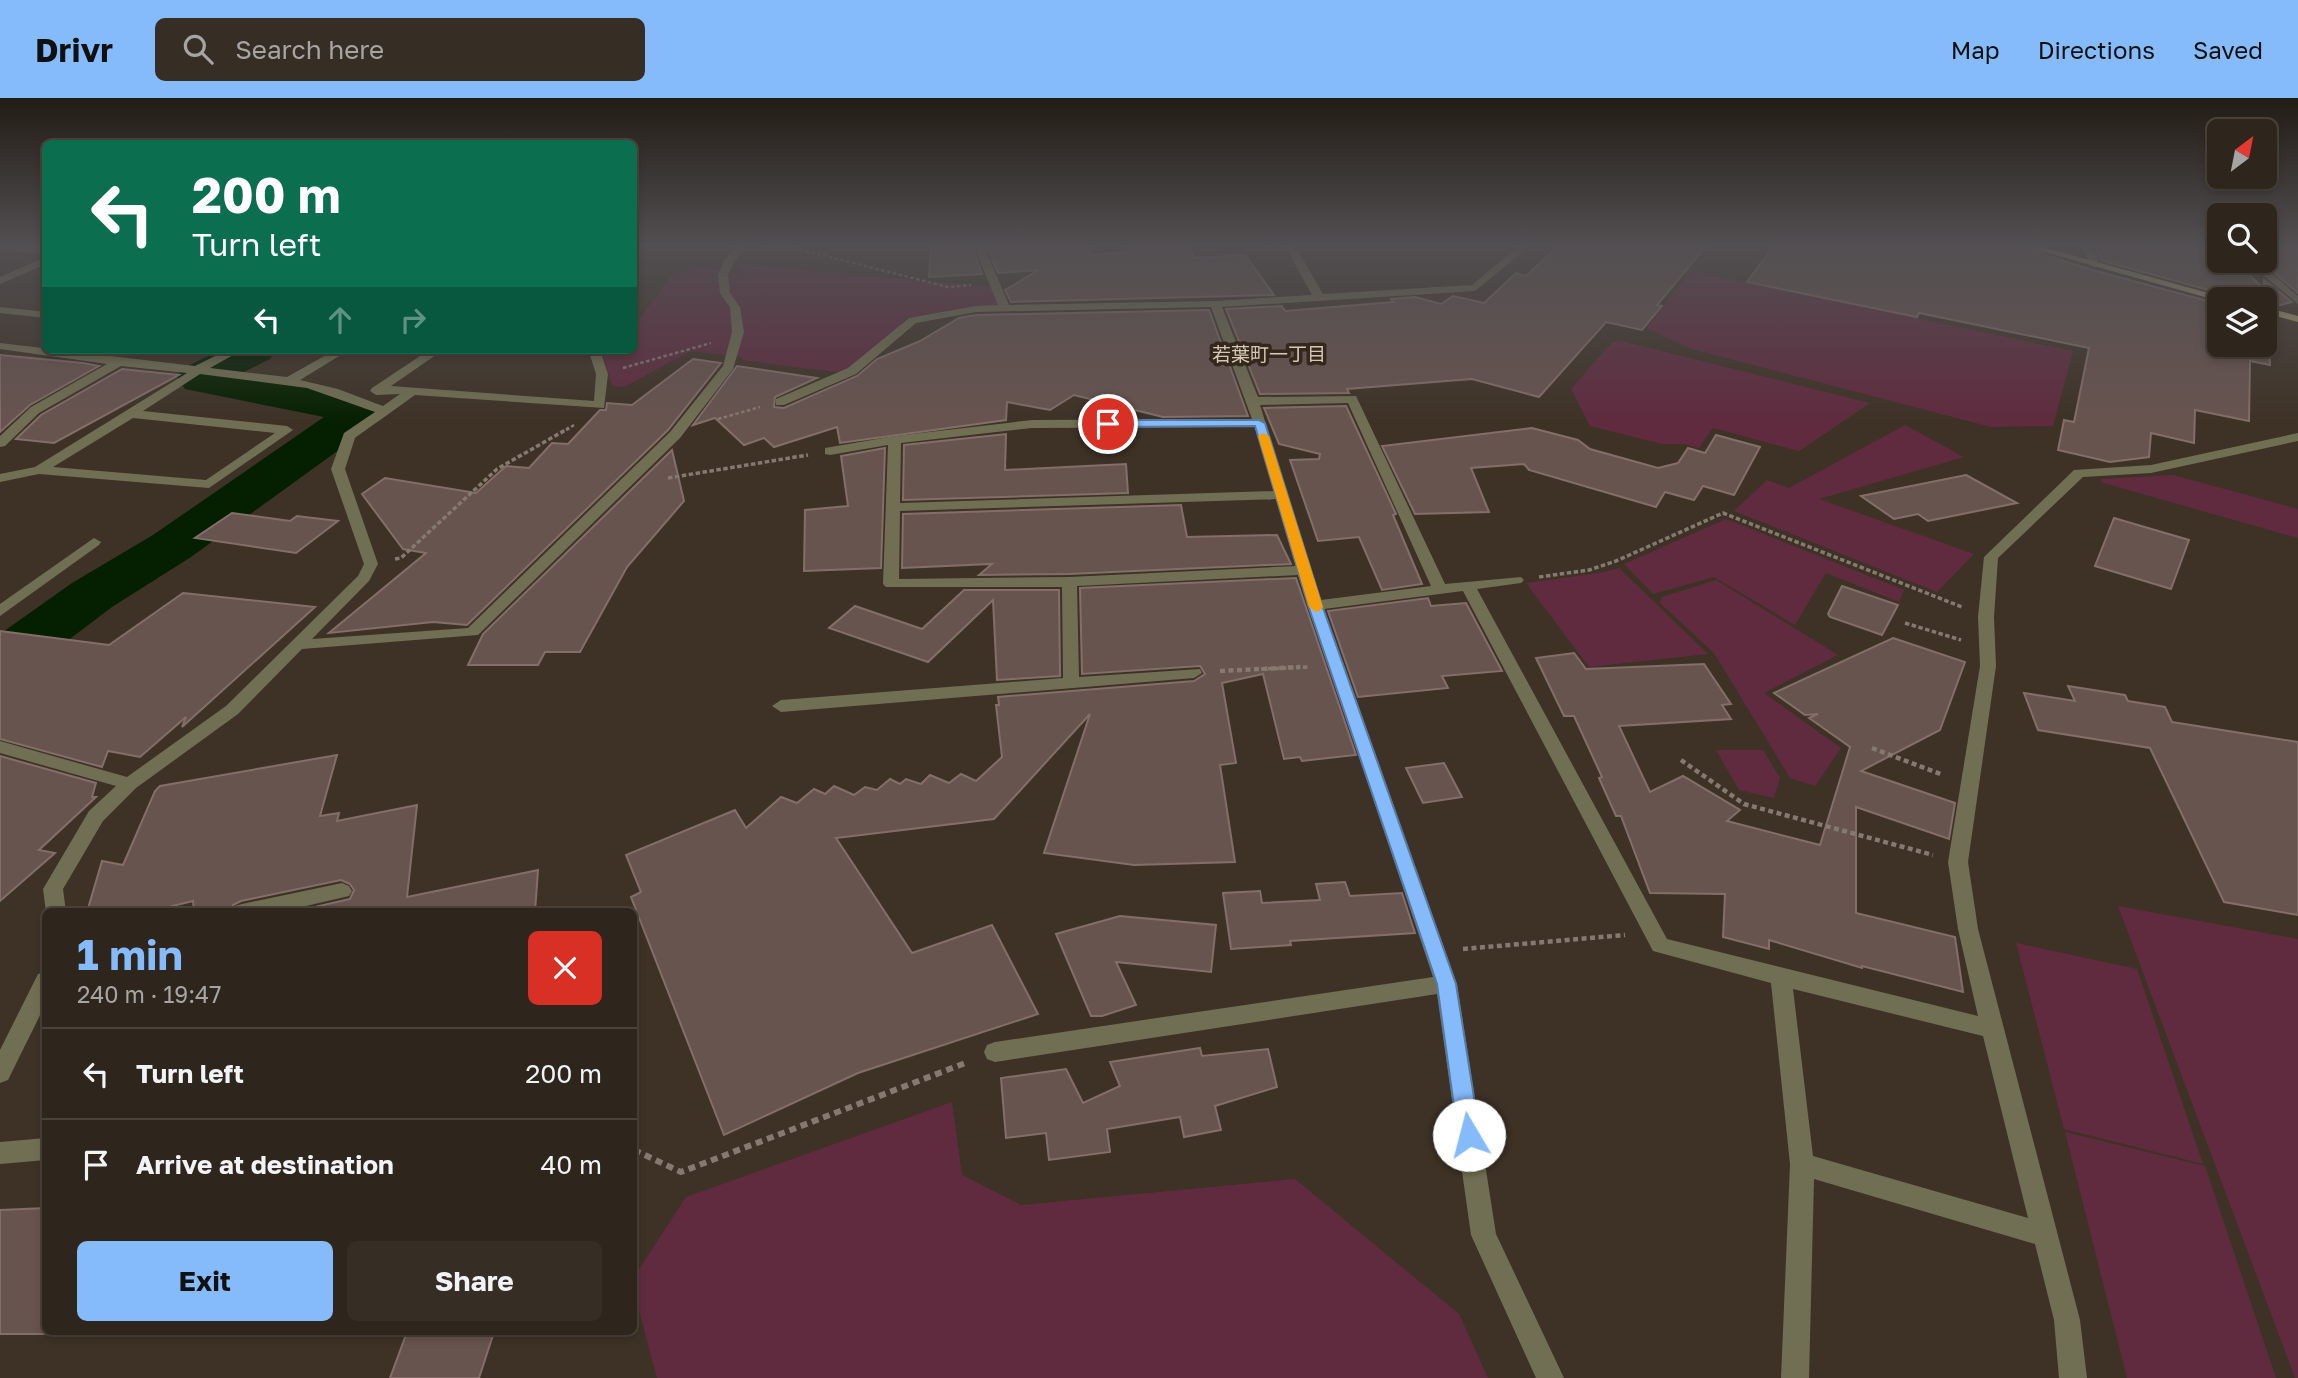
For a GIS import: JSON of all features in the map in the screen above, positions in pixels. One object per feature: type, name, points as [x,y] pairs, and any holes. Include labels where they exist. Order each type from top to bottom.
[{"type":"main road","points":[[2277,313],[2298,319]]},
{"type":"street","points":[[296,645],[472,632],[675,435],[729,368],[738,332],[733,304]]},
{"type":"street","points":[[1003,304],[1006,310]]},
{"type":"street","points":[[1215,304],[1253,401],[1315,605],[1446,984],[1484,1235],[1550,1378]]},
{"type":"street","points":[[780,402],[852,371],[913,320],[976,309],[1221,304]]},
{"type":"street","points":[[0,310],[42,315]]},
{"type":"street","points":[[0,346],[42,352]]},
{"type":"street","points":[[60,354],[227,371],[288,382],[361,400],[383,411]]},
{"type":"street","points":[[39,470],[183,382],[199,369],[228,354]]},
{"type":"street","points":[[288,382],[336,354]]},
{"type":"street","points":[[361,400],[431,354]]},
{"type":"street","points":[[380,389],[600,405],[602,374],[596,354]]},
{"type":"street","points":[[0,443],[35,410],[119,362]]},
{"type":"street","points":[[55,908],[53,889],[96,816],[130,784],[232,710],[364,578],[371,564],[338,469],[349,436],[410,393]]},
{"type":"street","points":[[1253,401],[1352,399],[1440,590]]},
{"type":"street","points":[[0,478],[39,470],[209,484],[287,430],[132,414]]},
{"type":"street","points":[[830,451],[895,440],[1032,424],[1259,423]]},
{"type":"street","points":[[2073,1378],[2067,1320],[1968,929],[1958,862],[1988,666],[1986,617],[1991,557],[2079,473],[2151,469],[2298,438]]},
{"type":"street","points":[[895,440],[891,584],[1069,582],[1304,570]]},
{"type":"street","points":[[893,507],[1282,495]]},
{"type":"street","points":[[0,611],[94,542]]},
{"type":"street","points":[[1315,605],[1516,580]]},
{"type":"street","points":[[1069,582],[1071,682]]},
{"type":"street","points":[[1468,587],[1660,945],[1992,1029]]},
{"type":"street","points":[[781,706],[1194,673]]},
{"type":"street","points":[[1,748],[130,784]]},
{"type":"street","points":[[261,908],[342,891]]},
{"type":"street","points":[[1782,977],[1802,1164],[1795,1378]]},
{"type":"street","points":[[995,1052],[1446,984]]},
{"type":"street","points":[[0,1073],[42,988]]},
{"type":"street","points":[[0,1153],[42,1149]]},
{"type":"street","points":[[1802,1164],[2045,1236]]},
{"type":"path","points":[[602,374],[682,351],[705,341],[735,346]]},
{"type":"path","points":[[675,435],[726,416],[780,402]]},
{"type":"path","points":[[371,564],[401,558],[497,469],[555,437],[600,405]]},
{"type":"path","points":[[624,485],[830,451]]},
{"type":"path","points":[[1516,580],[1589,570],[1616,561],[1723,513],[1986,617]]},
{"type":"path","points":[[1905,623],[1988,647]]},
{"type":"path","points":[[1194,673],[1336,665]]},
{"type":"path","points":[[1872,748],[1882,754],[1970,784]]},
{"type":"path","points":[[1681,760],[1744,804],[1958,862]]},
{"type":"path","points":[[1435,951],[1653,932]]},
{"type":"path","points":[[637,1151],[681,1172],[995,1052]]},
{"type":"shaded area","points":[[651,304],[998,304],[999,306],[907,318],[852,371],[836,372],[691,351],[624,387],[612,386],[603,354],[637,354],[637,322]]},
{"type":"shaded area","points":[[1665,304],[1848,304],[2073,351],[2053,426],[1991,427],[1688,348],[1647,328]]},
{"type":"shaded area","points":[[1621,341],[1870,403],[1799,451],[1713,428],[1699,448],[1684,444],[1662,444],[1590,426],[1571,389],[1612,342]]},
{"type":"shaded area","points":[[1905,425],[1964,457],[1819,499],[1974,554],[1937,592],[1734,511],[1767,480],[1789,488]]},
{"type":"shaded area","points":[[2173,475],[2298,509],[2298,538],[2100,482],[2101,479]]},
{"type":"shaded area","points":[[1726,519],[1904,590],[1899,602],[1826,573],[1795,625],[1714,577],[1653,594],[1624,564]]},
{"type":"shaded area","points":[[1619,568],[1708,654],[1589,667],[1526,583]]},
{"type":"shaded area","points":[[1716,580],[1838,655],[1764,693],[1841,748],[1815,786],[1790,778],[1714,653],[1660,603],[1662,597]]},
{"type":"shaded area","points":[[1716,750],[1763,750],[1780,778],[1774,798],[1739,790]]},
{"type":"shaded area","points":[[2118,906],[2298,939],[2298,1378],[2295,1378]]},
{"type":"shaded area","points":[[2016,943],[2137,969],[2203,1164],[2064,1129]]},
{"type":"shaded area","points":[[952,1102],[962,1175],[1021,1205],[1295,1179],[1459,1314],[1488,1378],[657,1378],[637,1303],[637,1272],[686,1197]]},
{"type":"shaded area","points":[[2065,1132],[2205,1166],[2276,1378],[2127,1378]]},
{"type":"building","points":[[1373,304],[1658,304],[1662,306],[1642,330],[1606,322],[1539,397],[1472,379],[1347,389],[1349,393],[1260,394],[1226,309],[1282,306],[1285,311]]},
{"type":"building","points":[[1853,304],[2207,304],[2207,357],[2270,357],[2270,365],[2250,361],[2249,421],[2195,410],[2194,443],[2151,433],[2149,457],[2110,462],[2058,450],[2064,420],[2074,422],[2089,348],[1919,313],[1917,317]]},
{"type":"building","points":[[1209,310],[1248,416],[1163,417],[1074,395],[1050,410],[1007,402],[1006,420],[840,443],[837,427],[774,447],[764,438],[744,445],[715,418],[693,425],[737,366],[817,378],[775,397],[774,407],[784,408],[857,376],[877,359],[920,341],[959,318],[976,315]]},
{"type":"building","points":[[0,355],[99,366],[30,405],[0,432]]},
{"type":"building","points":[[693,359],[721,363],[668,430],[467,625],[433,622],[329,633],[426,553],[403,549],[362,494],[385,478],[476,493],[506,466],[529,468],[552,443],[568,444],[600,410],[606,410],[607,403],[632,405]]},
{"type":"building","points":[[122,369],[179,375],[54,443],[16,439],[41,415]]},
{"type":"building","points":[[1346,406],[1396,514],[1393,515],[1422,584],[1382,590],[1359,537],[1318,541],[1290,460],[1319,459],[1320,454],[1279,444],[1264,408]]},
{"type":"building","points":[[1532,428],[1578,440],[1590,449],[1658,468],[1678,463],[1688,448],[1705,453],[1716,435],[1760,447],[1734,495],[1703,486],[1694,500],[1665,492],[1656,507],[1529,470],[1524,464],[1471,468],[1489,512],[1415,514],[1382,446]]},
{"type":"building","points":[[1006,434],[1005,470],[1126,464],[1128,493],[903,500],[904,445]]},
{"type":"building","points":[[885,448],[881,568],[804,571],[805,510],[848,506],[841,456]]},
{"type":"building","points":[[672,450],[684,501],[627,567],[580,652],[545,652],[538,665],[468,665],[483,634]]},
{"type":"building","points":[[1966,475],[2017,503],[1928,521],[1918,514],[1894,519],[1861,496]]},
{"type":"building","points":[[1181,505],[1187,537],[1277,535],[1291,564],[1069,574],[979,575],[992,564],[902,568],[903,514]]},
{"type":"building","points":[[232,513],[290,521],[297,516],[338,521],[296,553],[195,538]]},
{"type":"building","points":[[2114,518],[2189,540],[2171,589],[2095,566]]},
{"type":"building","points":[[1296,578],[1356,755],[1302,761],[1300,757],[1284,759],[1263,674],[1222,683],[1236,763],[1220,765],[1235,862],[1134,865],[1044,853],[1090,714],[994,819],[836,838],[912,953],[992,925],[1038,1014],[858,1073],[724,1135],[631,897],[641,892],[626,855],[735,810],[746,828],[781,797],[797,803],[814,789],[825,794],[834,786],[854,795],[865,787],[877,790],[890,779],[900,784],[906,779],[921,784],[930,775],[949,783],[961,774],[976,781],[1002,757],[996,705],[999,705],[998,697],[1194,681],[1205,674],[1200,666],[1082,674],[1080,588]]},
{"type":"building","points":[[1842,586],[1898,605],[1882,635],[1830,617],[1828,614]]},
{"type":"building","points":[[964,590],[1059,590],[1060,676],[997,680],[993,600],[928,662],[829,628],[855,606],[922,629]]},
{"type":"building","points":[[183,593],[315,607],[182,727],[186,717],[140,757],[108,751],[102,767],[0,739],[0,631],[109,645]]},
{"type":"building","points":[[1428,598],[1431,606],[1466,603],[1502,671],[1442,676],[1448,688],[1358,697],[1328,611]]},
{"type":"building","points":[[1893,638],[1965,662],[1940,730],[1861,771],[1955,803],[1949,839],[1856,807],[1856,913],[1955,937],[1963,992],[1862,968],[1769,940],[1769,949],[1723,937],[1725,894],[1650,893],[1621,816],[1616,816],[1599,778],[1602,777],[1574,716],[1564,716],[1536,658],[1574,653],[1586,669],[1704,664],[1731,704],[1722,705],[1731,719],[1619,726],[1650,792],[1683,776],[1740,810],[1727,821],[1820,845],[1850,747],[1809,718],[1818,714],[1805,715],[1774,693]]},
{"type":"building","points":[[2068,686],[2125,695],[2128,701],[2165,707],[2172,722],[2298,742],[2298,915],[2224,902],[2150,748],[2038,730],[2024,693],[2075,701]]},
{"type":"building","points":[[337,755],[320,816],[339,813],[337,821],[417,805],[407,897],[538,870],[535,908],[311,908],[350,899],[354,890],[350,884],[341,880],[241,901],[232,908],[194,908],[193,901],[164,908],[88,908],[102,861],[123,865],[155,791],[160,786]]},
{"type":"building","points":[[0,756],[96,783],[92,797],[96,797],[39,850],[55,853],[0,901]]},
{"type":"building","points":[[1444,763],[1462,797],[1423,803],[1406,768]]},
{"type":"building","points":[[1345,882],[1350,896],[1402,893],[1415,933],[1290,941],[1291,945],[1231,949],[1223,893],[1260,891],[1262,903],[1320,900],[1316,884]]},
{"type":"building","points":[[1120,916],[1216,925],[1211,972],[1116,962],[1136,1005],[1102,1016],[1091,1016],[1056,934]]},
{"type":"building","points":[[1200,1048],[1202,1056],[1268,1049],[1277,1087],[1215,1106],[1221,1130],[1184,1137],[1180,1117],[1107,1129],[1110,1152],[1049,1160],[1046,1133],[1006,1138],[1001,1078],[1066,1069],[1083,1103],[1120,1086],[1110,1062]]},
{"type":"building","points":[[42,1208],[42,1334],[0,1334],[0,1210]]},
{"type":"building","points":[[406,1335],[493,1335],[479,1378],[390,1378]]},
{"type":"waterway","points":[[0,663],[92,595],[172,546],[360,413],[328,403],[201,380],[199,377],[247,354]]},
{"type":"slow traffic","points":[[1263,436],[1316,607]]},
{"type":"district","name":"若葉町一丁目","points":[[1269,354]]},
{"type":"route","points":[[1108,424],[1259,423],[1315,605],[1446,984],[1469,1135]]}]
